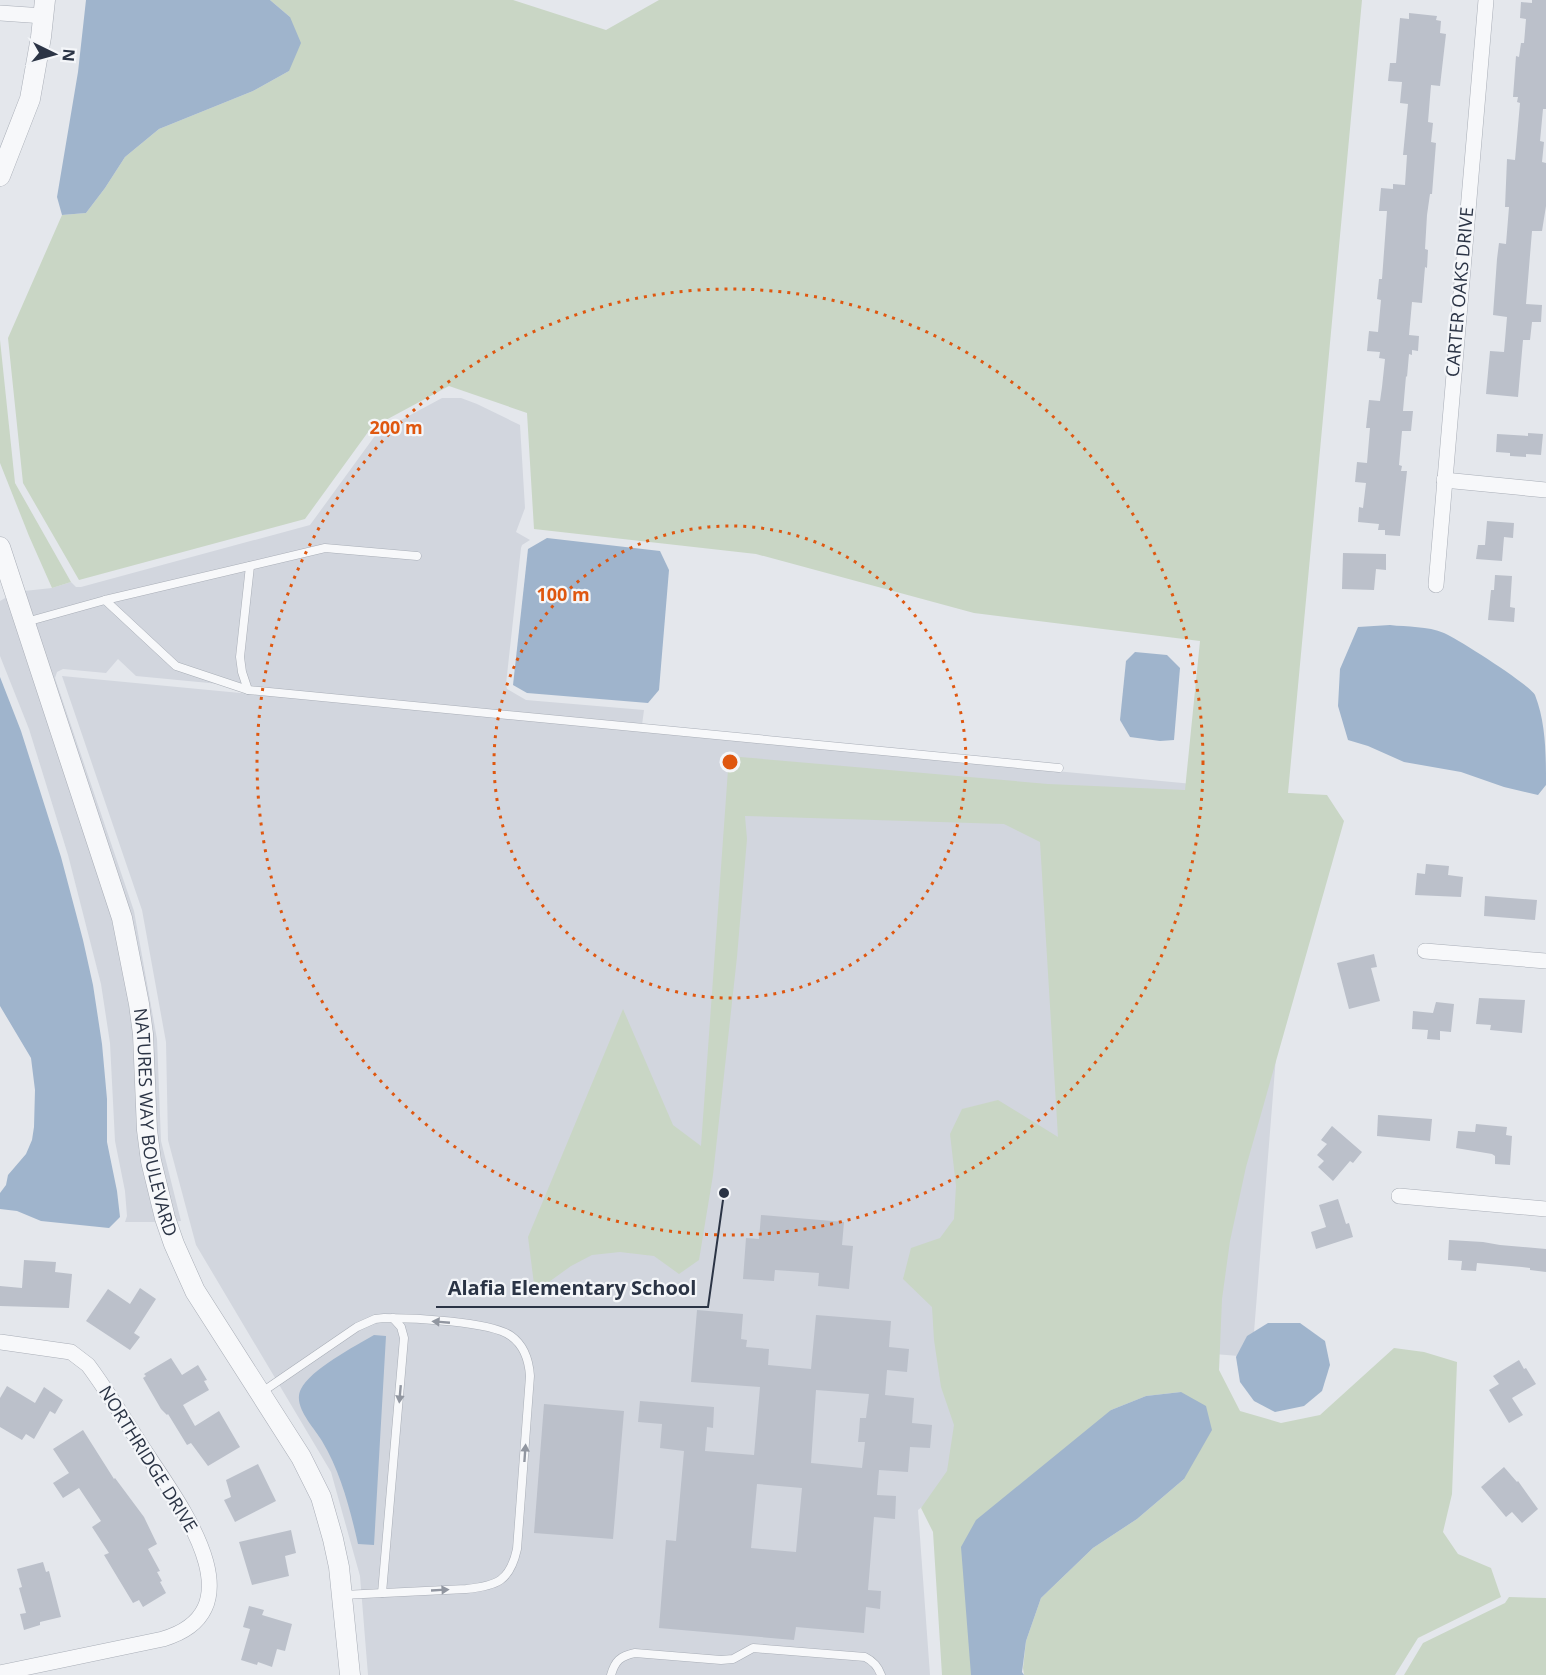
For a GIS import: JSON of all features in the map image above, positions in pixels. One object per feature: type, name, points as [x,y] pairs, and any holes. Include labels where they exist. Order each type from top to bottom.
[{"type":"street","name":"CARTER OAKS DRIVE","points":[[1436,585],[1486,0]]},
{"type":"street","points":[[0,13],[44,8],[30,99],[0,176]]},
{"type":"street","points":[[1444,480],[1546,490]]},
{"type":"street","name":"NATURES WAY BOULEVARD","points":[[0,547],[115,891],[124,927],[142,1024],[148,1140],[165,1218],[177,1252],[195,1291],[301,1457],[321,1497],[333,1539],[343,1595],[350,1675]]},
{"type":"street","points":[[1425,951],[1546,961]]},
{"type":"street","points":[[1399,1196],[1546,1209]]},
{"type":"street","name":"NORTHRIDGE DRIVE","points":[[0,1342],[71,1352],[88,1365],[186,1514],[203,1551],[209,1580],[208,1595],[203,1610],[191,1625],[180,1633],[163,1639],[0,1673]]},
{"type":"lane","points":[[26,622],[105,600],[326,549],[417,556]]},
{"type":"lane","points":[[248,690],[240,657],[250,566]]},
{"type":"lane","points":[[105,600],[176,666],[248,690],[1059,768]]},
{"type":"lane","points":[[382,1593],[404,1338],[401,1327],[393,1318]]},
{"type":"lane","points":[[260,1393],[357,1327],[375,1319],[445,1322],[497,1329],[517,1341],[524,1350],[529,1363],[530,1376],[517,1549],[515,1560],[509,1571],[496,1584],[486,1587],[343,1595]]},
{"type":"lane","points":[[611,1675],[616,1661],[624,1655],[634,1653],[721,1660],[733,1659],[753,1648],[865,1658],[873,1661],[881,1675]]},
{"type":"shaded area","points":[[442,398],[461,398],[520,425],[525,508],[516,532],[530,540],[521,548],[507,689],[526,700],[644,710],[642,725],[136,676],[118,659],[106,673],[63,669],[57,672],[55,678],[134,911],[157,1039],[161,1141],[181,1221],[176,1221],[160,1160],[148,1003],[131,916],[24,591],[52,588],[71,582],[76,587],[81,587],[310,525],[377,433]]},
{"type":"shaded area","points":[[7,597],[113,919],[134,1034],[142,1162],[157,1222],[125,1222],[127,1216],[125,1191],[115,1141],[110,1043],[101,984],[68,855],[29,729],[0,656],[0,601]]},
{"type":"shaded area","points":[[62,676],[1297,794],[1252,1357],[1124,1347],[918,1510],[930,1675],[368,1675],[360,1576],[331,1472],[196,1245],[168,1140],[166,1042],[142,910]]},
{"type":"green space","points":[[270,0],[513,0],[606,30],[659,0],[1362,0],[1288,793],[1327,795],[1344,821],[1246,1167],[1230,1241],[1222,1299],[1219,1370],[1240,1411],[1281,1423],[1320,1415],[1394,1348],[1424,1352],[1457,1362],[1452,1494],[1443,1532],[1458,1554],[1491,1568],[1501,1597],[1418,1638],[1395,1675],[1024,1675],[1026,1641],[1041,1598],[1093,1548],[1137,1519],[1184,1479],[1181,1392],[1146,1396],[1111,1410],[973,1675],[942,1675],[933,1532],[921,1508],[947,1471],[954,1425],[941,1387],[932,1307],[903,1279],[911,1248],[940,1238],[954,1219],[956,1186],[950,1134],[962,1109],[998,1100],[1058,1137],[1040,842],[1004,824],[745,816],[747,839],[737,957],[713,1175],[699,1260],[679,1274],[654,1256],[620,1252],[592,1255],[571,1266],[535,1292],[528,1237],[623,1009],[673,1125],[701,1146],[729,756],[1048,784],[1185,790],[1200,641],[974,613],[756,554],[534,529],[527,413],[449,386],[371,428],[305,519],[79,580],[23,483],[8,338],[62,215],[86,213],[125,157],[159,129],[253,91],[289,71],[290,17]]},
{"type":"green space","points":[[0,340],[15,483],[71,582],[52,588],[0,463]]},
{"type":"green space","points":[[1509,1597],[1546,1598],[1546,1675],[1404,1675],[1423,1643],[1505,1603]]},
{"type":"water","points":[[86,0],[270,0],[290,17],[301,43],[289,71],[253,91],[159,129],[125,157],[86,213],[62,215],[57,197],[78,72]]},
{"type":"water","points":[[547,538],[660,551],[669,570],[659,690],[648,703],[527,693],[513,685],[528,549]]},
{"type":"water","points":[[1390,625],[1424,628],[1444,633],[1508,673],[1535,695],[1545,739],[1546,762],[1546,785],[1538,795],[1504,787],[1461,772],[1404,762],[1348,740],[1338,706],[1340,669],[1358,627]]},
{"type":"water","points":[[1135,652],[1167,655],[1180,668],[1174,740],[1160,741],[1130,737],[1120,720],[1126,661]]},
{"type":"water","points":[[0,677],[21,731],[61,857],[93,985],[107,1099],[107,1142],[120,1217],[109,1228],[41,1221],[17,1211],[0,1209],[0,1193],[6,1185],[8,1175],[26,1154],[32,1140],[35,1090],[31,1058],[0,1006]]},
{"type":"water","points":[[1268,1323],[1300,1323],[1325,1341],[1330,1365],[1322,1391],[1304,1406],[1275,1412],[1254,1401],[1240,1382],[1236,1357],[1247,1336]]},
{"type":"water","points":[[374,1335],[386,1336],[374,1545],[358,1544],[340,1478],[329,1453],[305,1416],[299,1396],[301,1389],[314,1374]]},
{"type":"water","points":[[1181,1392],[1206,1406],[1212,1430],[1184,1479],[1137,1519],[1093,1548],[1041,1598],[1026,1641],[1022,1672],[1024,1675],[971,1675],[961,1547],[976,1520],[1111,1410],[1146,1396]]},
{"type":"building","points":[[1532,0],[1546,0],[1546,109],[1543,109],[1540,141],[1544,142],[1542,162],[1546,163],[1546,206],[1542,231],[1532,231],[1526,304],[1542,305],[1541,322],[1532,322],[1530,340],[1523,340],[1518,397],[1486,394],[1490,351],[1504,352],[1507,317],[1493,315],[1497,259],[1499,243],[1506,244],[1509,207],[1505,207],[1507,159],[1515,160],[1520,103],[1517,102],[1518,97],[1513,97],[1516,56],[1519,57],[1521,43],[1524,43],[1526,19],[1520,18],[1521,2],[1532,3]]},
{"type":"building","points":[[1409,13],[1437,16],[1436,20],[1441,21],[1440,33],[1446,34],[1440,86],[1431,85],[1428,122],[1433,123],[1431,142],[1436,143],[1432,194],[1430,194],[1427,215],[1425,249],[1428,250],[1427,268],[1425,267],[1422,303],[1412,302],[1409,335],[1419,336],[1418,351],[1412,350],[1412,355],[1409,354],[1406,376],[1403,411],[1413,411],[1411,431],[1402,431],[1399,465],[1402,466],[1401,471],[1407,471],[1400,536],[1385,535],[1385,530],[1378,530],[1379,524],[1358,522],[1359,507],[1363,508],[1366,483],[1355,482],[1357,462],[1367,463],[1370,428],[1366,428],[1369,400],[1380,401],[1382,387],[1385,359],[1379,358],[1380,352],[1367,351],[1369,331],[1378,332],[1381,300],[1377,299],[1379,279],[1382,279],[1387,211],[1379,211],[1381,188],[1393,189],[1393,184],[1405,185],[1407,155],[1403,155],[1408,104],[1400,103],[1402,82],[1388,81],[1390,63],[1396,63],[1400,18],[1409,19]]},
{"type":"building","points":[[1528,433],[1543,434],[1541,455],[1510,456],[1510,453],[1496,452],[1497,434],[1528,436]]},
{"type":"building","points":[[1487,521],[1514,523],[1513,538],[1504,537],[1502,561],[1476,559],[1478,545],[1485,545]]},
{"type":"building","points":[[1343,553],[1386,554],[1386,570],[1376,569],[1374,590],[1342,589]]},
{"type":"building","points":[[1495,575],[1512,576],[1510,607],[1515,608],[1514,622],[1488,620]]},
{"type":"building","points":[[1426,864],[1449,866],[1448,875],[1463,877],[1461,897],[1415,895],[1417,873],[1425,874]]},
{"type":"building","points":[[1485,896],[1537,900],[1535,920],[1484,916]]},
{"type":"building","points":[[1374,954],[1377,967],[1371,968],[1380,1001],[1349,1009],[1337,963]]},
{"type":"building","points":[[1479,998],[1525,1000],[1522,1033],[1490,1030],[1491,1025],[1476,1024]]},
{"type":"building","points":[[1436,1002],[1454,1004],[1451,1032],[1440,1031],[1440,1040],[1427,1039],[1428,1030],[1412,1029],[1413,1011],[1433,1013]]},
{"type":"building","points":[[1378,1115],[1432,1119],[1430,1141],[1377,1136]]},
{"type":"building","points":[[1476,1124],[1507,1127],[1506,1135],[1512,1136],[1510,1165],[1495,1164],[1495,1156],[1492,1154],[1456,1148],[1458,1131],[1475,1132]]},
{"type":"building","points":[[1332,1126],[1362,1152],[1353,1163],[1350,1161],[1333,1181],[1318,1167],[1324,1161],[1317,1155],[1327,1144],[1321,1140]]},
{"type":"building","points":[[1338,1199],[1353,1237],[1316,1249],[1311,1232],[1326,1227],[1319,1205]]},
{"type":"building","points":[[761,1215],[844,1222],[842,1245],[853,1246],[849,1289],[818,1286],[819,1273],[775,1270],[774,1281],[743,1279],[746,1238],[759,1239]]},
{"type":"building","points":[[1449,1240],[1546,1249],[1546,1272],[1530,1270],[1530,1268],[1477,1263],[1476,1271],[1461,1270],[1462,1261],[1448,1260]]},
{"type":"building","points":[[24,1260],[56,1262],[55,1272],[72,1274],[69,1308],[0,1306],[0,1286],[22,1288]]},
{"type":"building","points":[[140,1288],[156,1299],[134,1333],[140,1337],[130,1350],[86,1321],[108,1289],[130,1304]]},
{"type":"building","points":[[697,1310],[743,1314],[741,1339],[747,1340],[746,1347],[769,1349],[768,1365],[811,1369],[816,1315],[891,1321],[889,1347],[909,1349],[907,1372],[887,1370],[885,1395],[914,1398],[912,1423],[932,1425],[930,1448],[910,1447],[908,1472],[879,1470],[877,1495],[896,1496],[895,1519],[874,1517],[868,1590],[881,1591],[880,1609],[866,1607],[864,1633],[796,1627],[794,1640],[659,1628],[666,1540],[676,1541],[684,1451],[660,1448],[662,1424],[638,1422],[640,1401],[714,1407],[713,1428],[707,1427],[705,1451],[754,1455],[760,1387],[691,1382]],"holes":[[[816,1390],[869,1394],[866,1418],[860,1418],[858,1442],[865,1442],[862,1468],[811,1463]],[[757,1484],[802,1488],[796,1552],[751,1548]]]},
{"type":"building","points":[[171,1358],[182,1375],[198,1365],[207,1380],[204,1381],[209,1390],[183,1405],[195,1426],[219,1411],[240,1447],[208,1466],[191,1443],[187,1445],[168,1414],[161,1409],[143,1378],[146,1376],[144,1374]]},
{"type":"building","points":[[1519,1360],[1536,1384],[1512,1398],[1523,1415],[1509,1423],[1489,1390],[1499,1384],[1493,1376]]},
{"type":"building","points":[[7,1386],[35,1403],[44,1387],[63,1400],[55,1414],[50,1411],[34,1439],[26,1434],[22,1440],[0,1427],[0,1398]]},
{"type":"building","points":[[544,1404],[624,1411],[613,1539],[534,1533]]},
{"type":"building","points":[[83,1430],[114,1479],[144,1517],[157,1544],[148,1549],[160,1571],[157,1572],[166,1593],[143,1607],[139,1600],[133,1603],[104,1555],[109,1553],[92,1527],[101,1521],[79,1488],[63,1498],[53,1483],[69,1473],[53,1449]]},
{"type":"building","points":[[258,1464],[276,1501],[235,1522],[224,1500],[231,1497],[226,1480]]},
{"type":"building","points":[[1504,1467],[1518,1481],[1538,1509],[1522,1523],[1512,1512],[1506,1517],[1481,1487]]},
{"type":"building","points":[[291,1530],[296,1553],[285,1556],[289,1576],[252,1585],[239,1542]]},
{"type":"building","points":[[43,1562],[46,1572],[49,1571],[61,1617],[40,1622],[40,1625],[24,1630],[20,1614],[26,1613],[19,1588],[22,1587],[17,1569]]},
{"type":"building","points":[[249,1606],[264,1610],[262,1615],[292,1624],[285,1651],[277,1649],[272,1667],[241,1660],[250,1629],[243,1627]]},
{"type":"place","name":"Alafia Elementary School","points":[[724,1193]]}]
